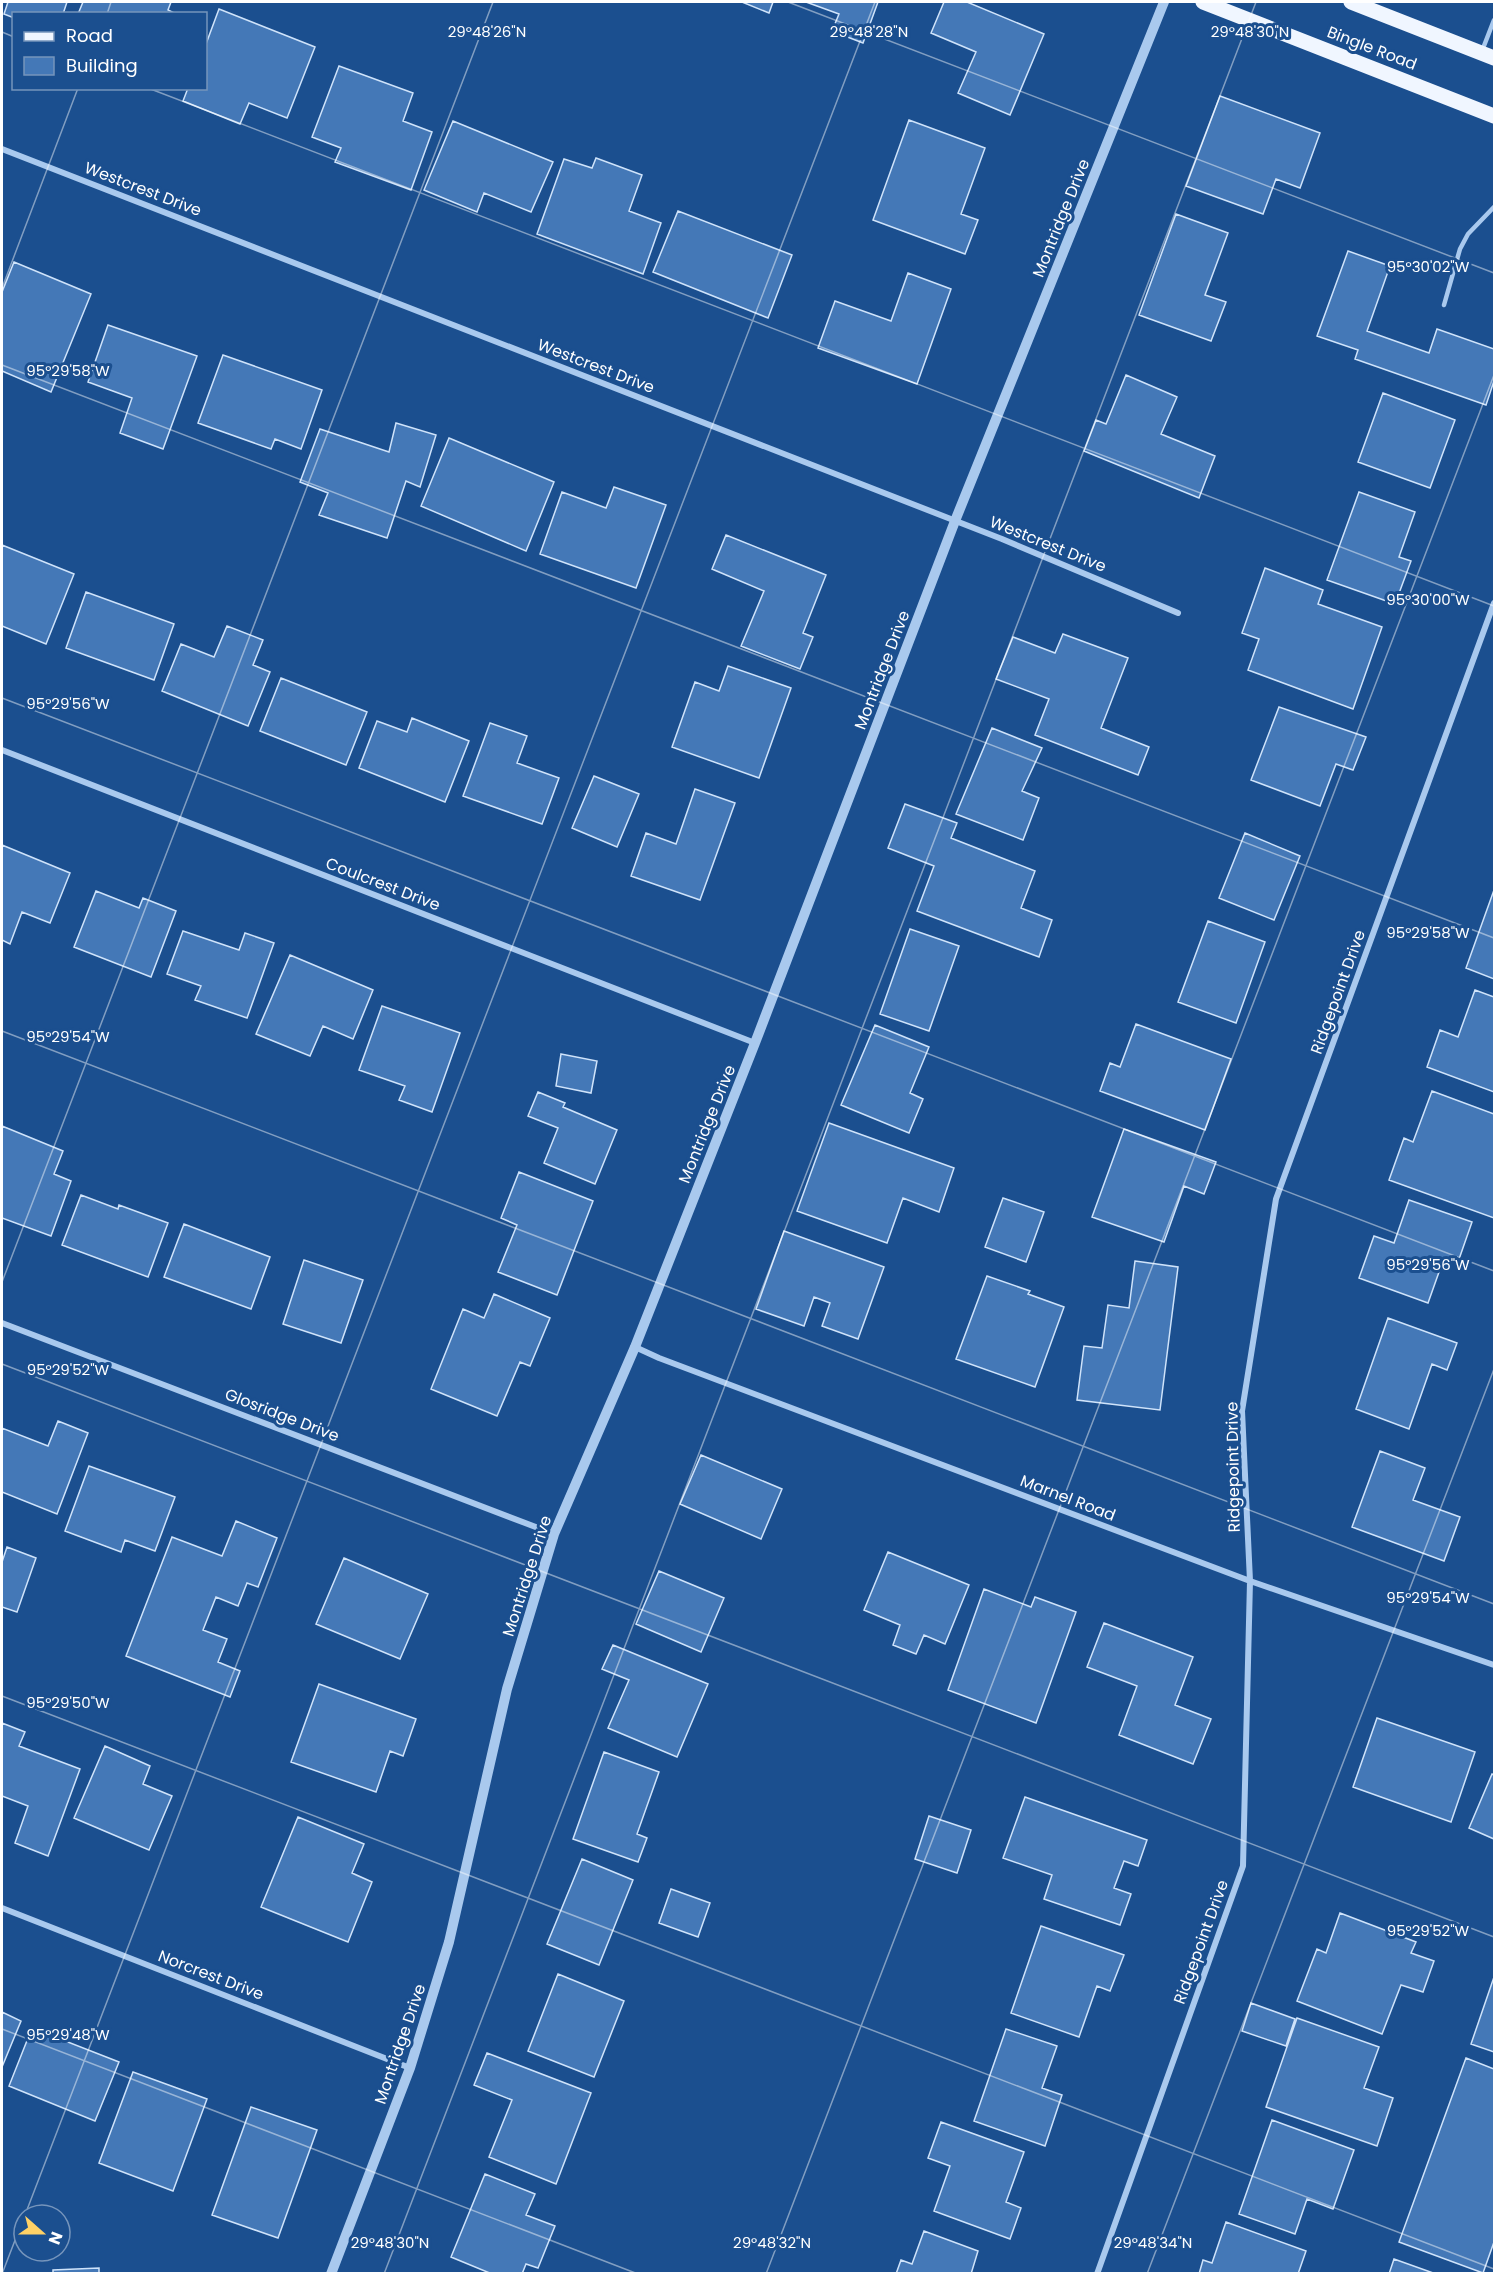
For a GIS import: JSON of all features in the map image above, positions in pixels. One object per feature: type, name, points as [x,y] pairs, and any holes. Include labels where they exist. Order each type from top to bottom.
[{"type":"main road","name":"Bingle Road","points":[[1203,2],[1494,116]]},
{"type":"main road","points":[[1351,2],[1488,56]]},
{"type":"street","name":"Montridge Drive","points":[[330,2274],[410,2068],[449,1942],[507,1689],[554,1533],[635,1347],[755,1043],[955,521],[1164,2]]},
{"type":"street","name":"Westcrest Drive","points":[[2,148],[1002,539],[1178,613]]},
{"type":"street","name":"Ridgepoint Drive","points":[[1097,2274],[1243,1866],[1250,1581],[1242,1411],[1276,1199],[1494,603]]},
{"type":"street","name":"Coulcrest Drive","points":[[2,750],[755,1043]]},
{"type":"street","name":"Glosridge Drive","points":[[2,1323],[554,1533]]},
{"type":"street","name":"Marnel Road","points":[[635,1347],[1250,1581],[1494,1665]]},
{"type":"street","name":"Norcrest Drive","points":[[2,1908],[410,2068]]},
{"type":"lane","points":[[1488,56],[1494,20]]},
{"type":"lane","points":[[1444,305],[1460,249],[1468,234],[1494,207]]},
{"type":"building","points":[[8,2],[67,2],[64,12],[12,12],[12,17],[4,14]]},
{"type":"building","points":[[83,2],[171,2],[168,10],[172,12],[79,12]]},
{"type":"building","points":[[742,2],[773,2],[769,13]]},
{"type":"building","points":[[806,2],[878,2],[863,43],[832,31],[839,14]]},
{"type":"building","points":[[944,2],[967,2],[1044,34],[1010,115],[958,93],[976,52],[931,33]]},
{"type":"building","points":[[219,9],[315,47],[287,118],[249,103],[240,124],[183,101],[187,90],[207,90],[207,41]]},
{"type":"building","points":[[339,66],[413,93],[403,121],[432,132],[411,190],[335,162],[341,148],[312,137]]},
{"type":"building","points":[[1220,96],[1320,133],[1300,188],[1276,179],[1263,214],[1186,186]]},
{"type":"building","points":[[909,120],[985,148],[961,214],[978,220],[965,254],[873,220]]},
{"type":"building","points":[[453,121],[553,162],[531,212],[484,193],[477,212],[424,190]]},
{"type":"building","points":[[596,158],[642,175],[629,211],[661,223],[643,274],[537,234],[564,159],[592,168]]},
{"type":"building","points":[[678,211],[792,255],[768,318],[653,272]]},
{"type":"building","points":[[1176,214],[1228,233],[1205,295],[1226,302],[1211,341],[1139,315]]},
{"type":"building","points":[[1348,251],[1390,266],[1367,331],[1429,353],[1437,329],[1494,349],[1494,381],[1486,405],[1355,359],[1358,350],[1317,336]]},
{"type":"building","points":[[14,262],[91,294],[51,392],[2,371],[2,292]]},
{"type":"building","points":[[908,273],[951,289],[917,384],[818,348],[835,301],[891,321]]},
{"type":"building","points":[[108,325],[197,356],[163,449],[120,433],[132,398],[88,382]]},
{"type":"building","points":[[223,355],[322,390],[301,449],[275,439],[271,449],[198,423]]},
{"type":"building","points":[[1126,375],[1177,397],[1161,434],[1215,456],[1199,498],[1084,451],[1096,420],[1106,424]]},
{"type":"building","points":[[1383,393],[1455,420],[1430,488],[1358,462]]},
{"type":"building","points":[[396,423],[436,435],[420,487],[406,481],[387,538],[319,515],[328,493],[300,482],[320,429],[389,452]]},
{"type":"building","points":[[449,438],[554,482],[526,551],[421,506]]},
{"type":"building","points":[[614,487],[666,505],[636,588],[540,554],[562,492],[606,508]]},
{"type":"building","points":[[1359,492],[1415,512],[1399,557],[1411,561],[1395,604],[1327,580]]},
{"type":"building","points":[[726,535],[826,575],[803,633],[813,637],[800,669],[741,646],[764,591],[712,569]]},
{"type":"building","points":[[2,545],[74,574],[46,644],[2,626]]},
{"type":"building","points":[[1265,568],[1323,590],[1318,604],[1382,627],[1353,709],[1248,670],[1259,639],[1242,633]]},
{"type":"building","points":[[86,592],[174,624],[154,680],[66,648]]},
{"type":"building","points":[[227,626],[263,640],[253,665],[270,672],[248,726],[162,691],[181,644],[214,657]]},
{"type":"building","points":[[1063,634],[1128,658],[1101,728],[1149,747],[1138,775],[1035,735],[1049,699],[996,679],[1013,637],[1055,653]]},
{"type":"building","points":[[728,666],[791,688],[759,778],[672,747],[695,682],[719,691]]},
{"type":"building","points":[[281,678],[367,712],[346,765],[260,731]]},
{"type":"building","points":[[1279,707],[1366,737],[1353,770],[1336,764],[1320,806],[1251,780]]},
{"type":"building","points":[[412,718],[469,741],[445,802],[359,768],[377,721],[407,732]]},
{"type":"building","points":[[490,723],[527,736],[517,763],[559,778],[542,824],[463,796]]},
{"type":"building","points":[[992,728],[1042,748],[1022,791],[1039,798],[1023,840],[956,814]]},
{"type":"building","points":[[594,776],[639,794],[617,847],[572,828]]},
{"type":"building","points":[[695,789],[735,803],[700,900],[631,876],[646,833],[676,844]]},
{"type":"building","points":[[905,804],[957,823],[951,838],[1035,871],[1021,908],[1052,920],[1039,957],[917,911],[934,866],[888,848]]},
{"type":"building","points":[[1245,833],[1300,856],[1274,920],[1219,898]]},
{"type":"building","points":[[2,845],[70,873],[50,923],[22,912],[10,944],[2,940]]},
{"type":"building","points":[[1494,890],[1494,979],[1466,968]]},
{"type":"building","points":[[96,891],[139,908],[143,898],[176,911],[151,977],[74,947]]},
{"type":"building","points":[[1208,921],[1265,942],[1236,1023],[1178,1002]]},
{"type":"building","points":[[910,929],[959,946],[929,1031],[880,1014]]},
{"type":"building","points":[[183,931],[239,950],[245,933],[274,943],[247,1018],[195,1000],[201,986],[167,974]]},
{"type":"building","points":[[290,955],[373,990],[353,1039],[323,1026],[310,1056],[256,1034]]},
{"type":"building","points":[[1475,990],[1494,997],[1494,1092],[1427,1067],[1440,1030],[1458,1037]]},
{"type":"building","points":[[382,1006],[460,1033],[432,1112],[399,1100],[405,1086],[359,1070]]},
{"type":"building","points":[[1136,1024],[1231,1059],[1205,1130],[1100,1091],[1110,1063],[1120,1067]]},
{"type":"building","points":[[875,1025],[929,1047],[910,1093],[923,1099],[909,1133],[841,1105]]},
{"type":"building","points":[[561,1054],[597,1061],[591,1093],[556,1086]]},
{"type":"building","points":[[1432,1091],[1494,1114],[1494,1218],[1389,1180],[1404,1138],[1413,1142]]},
{"type":"building","points":[[538,1092],[565,1103],[563,1107],[617,1130],[595,1184],[544,1163],[558,1128],[528,1116]]},
{"type":"building","points":[[829,1123],[954,1168],[939,1212],[903,1198],[887,1243],[797,1211]]},
{"type":"building","points":[[2,1126],[63,1151],[54,1174],[71,1181],[51,1236],[2,1218]]},
{"type":"building","points":[[1124,1129],[1216,1162],[1204,1194],[1184,1186],[1164,1242],[1092,1217]]},
{"type":"building","points":[[519,1172],[593,1201],[557,1295],[498,1272],[517,1225],[501,1218]]},
{"type":"building","points":[[81,1195],[118,1209],[119,1205],[168,1223],[148,1277],[62,1245]]},
{"type":"building","points":[[1003,1198],[1044,1212],[1026,1262],[985,1247]]},
{"type":"building","points":[[1409,1200],[1472,1222],[1458,1262],[1444,1258],[1428,1303],[1359,1278],[1374,1236],[1394,1243]]},
{"type":"building","points":[[184,1224],[270,1257],[251,1309],[164,1277]]},
{"type":"building","points":[[784,1231],[884,1267],[858,1339],[822,1326],[830,1303],[814,1297],[804,1326],[756,1309]]},
{"type":"building","points":[[304,1260],[363,1280],[341,1343],[283,1324]]},
{"type":"building","points":[[1135,1261],[1178,1267],[1160,1410],[1077,1400],[1084,1346],[1102,1348],[1108,1305],[1129,1308]]},
{"type":"building","points":[[987,1276],[1030,1291],[1028,1294],[1064,1307],[1035,1387],[956,1359]]},
{"type":"building","points":[[494,1294],[550,1318],[530,1366],[520,1362],[497,1416],[431,1389],[463,1309],[484,1318]]},
{"type":"building","points":[[1388,1318],[1457,1343],[1447,1370],[1432,1364],[1409,1429],[1356,1409]]},
{"type":"building","points":[[58,1421],[88,1433],[57,1514],[2,1492],[2,1428],[48,1446]]},
{"type":"building","points":[[1380,1451],[1425,1468],[1413,1500],[1460,1517],[1444,1561],[1352,1527]]},
{"type":"building","points":[[701,1455],[782,1489],[761,1539],[680,1504]]},
{"type":"building","points":[[89,1466],[175,1497],[155,1551],[125,1540],[121,1552],[65,1531]]},
{"type":"building","points":[[236,1521],[277,1538],[258,1587],[247,1583],[238,1606],[216,1597],[203,1630],[227,1639],[218,1662],[240,1671],[230,1697],[126,1656],[172,1537],[222,1556]]},
{"type":"building","points":[[7,1547],[36,1558],[17,1612],[2,1607],[2,1562]]},
{"type":"building","points":[[888,1552],[969,1585],[945,1644],[924,1635],[916,1654],[893,1645],[900,1625],[864,1610]]},
{"type":"building","points":[[344,1558],[428,1594],[400,1659],[316,1624]]},
{"type":"building","points":[[659,1571],[724,1598],[701,1652],[636,1624]]},
{"type":"building","points":[[984,1589],[1031,1607],[1035,1597],[1076,1612],[1036,1723],[948,1690]]},
{"type":"building","points":[[1104,1623],[1193,1657],[1175,1705],[1211,1719],[1193,1764],[1119,1735],[1137,1686],[1087,1667]]},
{"type":"building","points":[[613,1645],[708,1684],[677,1757],[608,1728],[629,1680],[602,1669]]},
{"type":"building","points":[[319,1684],[416,1719],[403,1756],[390,1751],[376,1792],[291,1762]]},
{"type":"building","points":[[1377,1718],[1475,1752],[1451,1822],[1353,1787]]},
{"type":"building","points":[[2,1723],[25,1732],[19,1746],[80,1769],[48,1856],[15,1843],[28,1806],[2,1796]]},
{"type":"building","points":[[105,1746],[150,1766],[143,1784],[172,1796],[149,1850],[74,1818]]},
{"type":"building","points":[[604,1752],[659,1772],[637,1834],[647,1838],[638,1862],[573,1839]]},
{"type":"building","points":[[1492,1774],[1494,1775],[1494,1839],[1469,1828]]},
{"type":"building","points":[[1025,1797],[1147,1840],[1138,1866],[1124,1861],[1114,1888],[1131,1894],[1120,1925],[1044,1899],[1052,1875],[1003,1858]]},
{"type":"building","points":[[929,1816],[971,1830],[957,1873],[915,1859]]},
{"type":"building","points":[[298,1817],[364,1844],[352,1873],[372,1882],[348,1942],[261,1907]]},
{"type":"building","points":[[582,1859],[633,1880],[599,1965],[547,1944]]},
{"type":"building","points":[[671,1889],[710,1903],[698,1937],[659,1923]]},
{"type":"building","points":[[1340,1913],[1416,1942],[1411,1953],[1434,1961],[1423,1992],[1401,1985],[1382,2034],[1297,2001],[1317,1949],[1326,1953]]},
{"type":"building","points":[[1041,1926],[1124,1955],[1110,1991],[1097,1986],[1079,2037],[1011,2013]]},
{"type":"building","points":[[558,1974],[624,2001],[594,2077],[528,2051]]},
{"type":"building","points":[[1494,1977],[1494,2052],[1471,2044]]},
{"type":"building","points":[[1251,2003],[1295,2019],[1286,2046],[1242,2031]]},
{"type":"building","points":[[2,2012],[21,2021],[2,2067]]},
{"type":"building","points":[[1297,2018],[1379,2047],[1364,2088],[1393,2098],[1377,2146],[1266,2107]]},
{"type":"building","points":[[32,2028],[119,2062],[95,2121],[9,2086]]},
{"type":"building","points":[[1006,2029],[1057,2046],[1042,2088],[1062,2095],[1045,2146],[974,2121]]},
{"type":"building","points":[[487,2053],[591,2093],[556,2184],[489,2157],[512,2100],[474,2085]]},
{"type":"building","points":[[1466,2058],[1494,2069],[1494,2242],[1483,2273],[1399,2242]]},
{"type":"building","points":[[133,2072],[207,2099],[173,2191],[99,2163]]},
{"type":"building","points":[[251,2107],[317,2130],[278,2238],[212,2215]]},
{"type":"building","points":[[1272,2120],[1354,2150],[1333,2209],[1307,2199],[1295,2234],[1239,2214]]},
{"type":"building","points":[[941,2122],[1024,2152],[1006,2202],[1021,2208],[1010,2239],[934,2211],[950,2166],[928,2158]]},
{"type":"building","points":[[485,2174],[535,2194],[526,2215],[555,2226],[538,2268],[526,2264],[522,2274],[492,2274],[451,2257]]},
{"type":"building","points":[[1226,2222],[1306,2251],[1298,2274],[1199,2274],[1203,2260],[1212,2263]]},
{"type":"building","points":[[924,2231],[978,2251],[971,2274],[896,2274],[901,2260],[912,2264]]},
{"type":"building","points":[[1394,2259],[1436,2274],[1389,2274]]},
{"type":"building","points":[[99,2268],[99,2274],[53,2274],[53,2270]]}]
